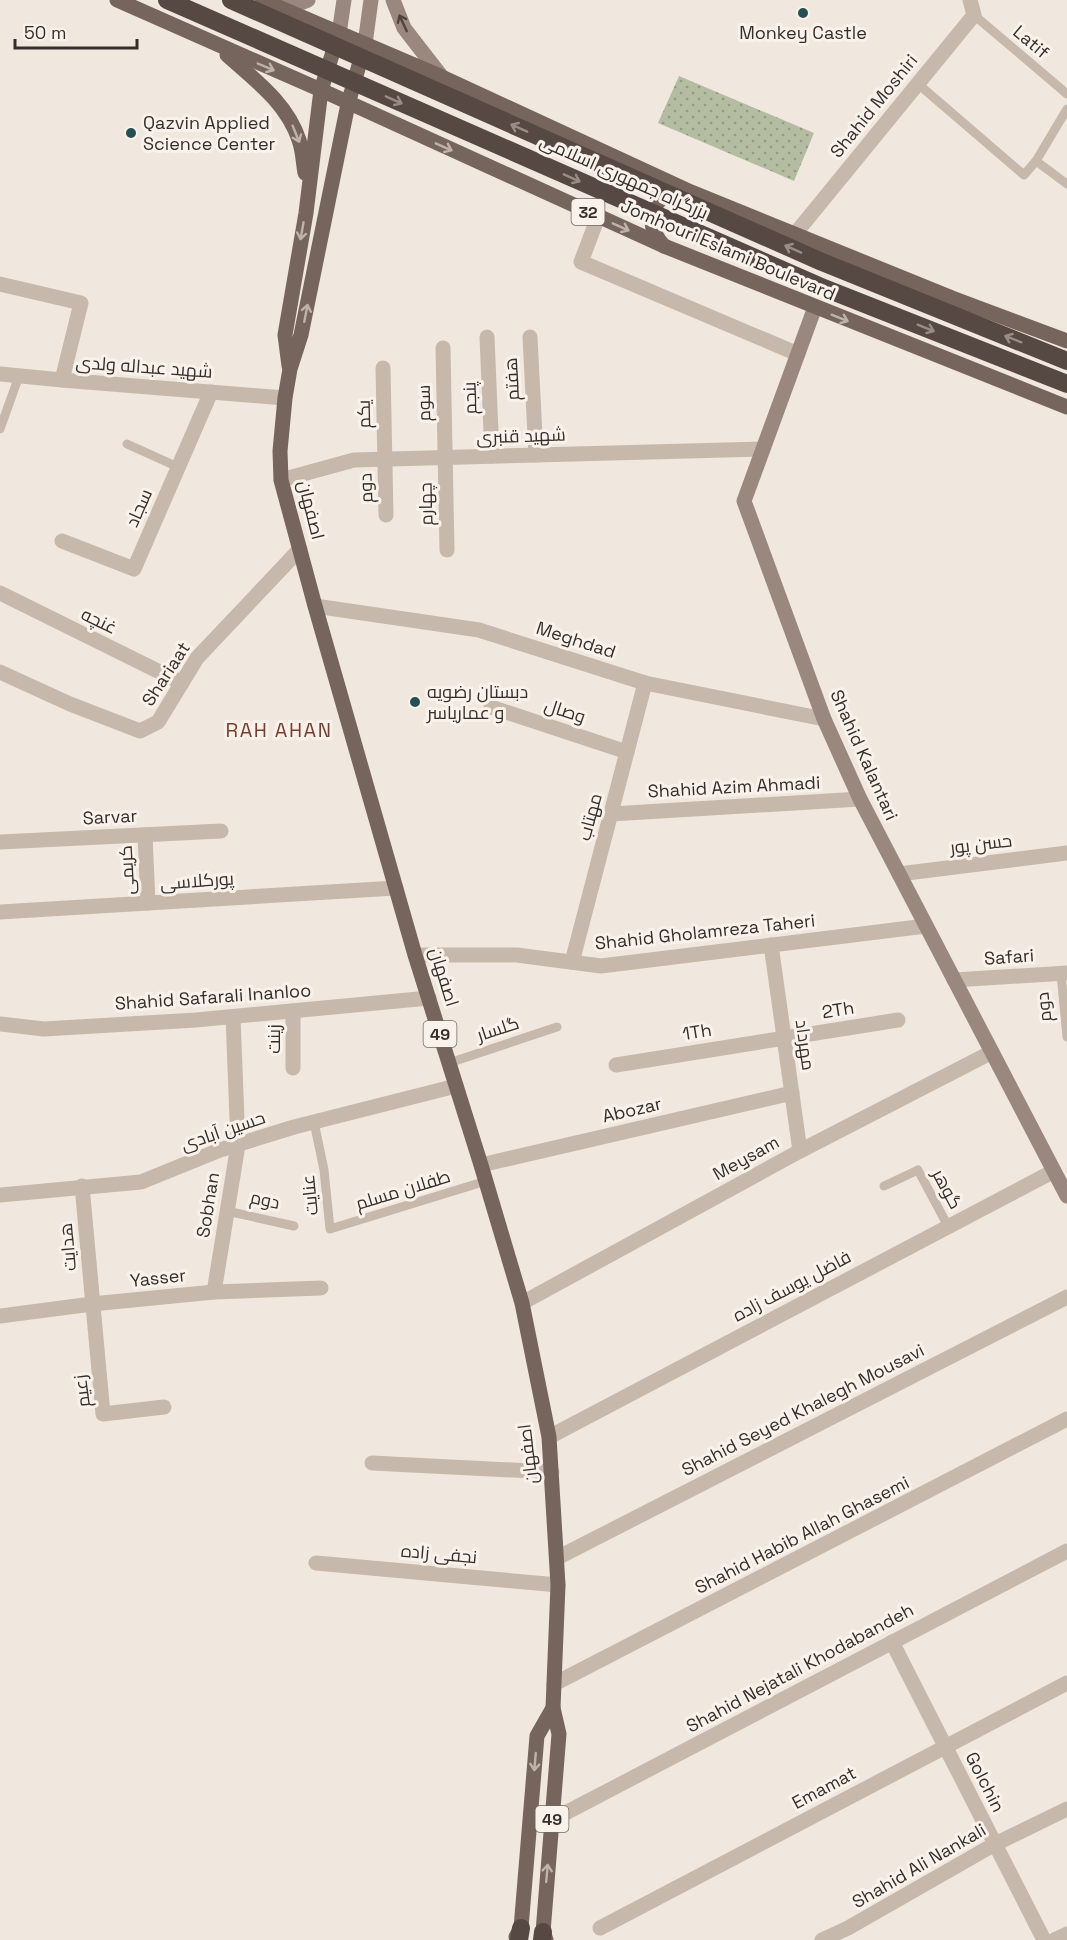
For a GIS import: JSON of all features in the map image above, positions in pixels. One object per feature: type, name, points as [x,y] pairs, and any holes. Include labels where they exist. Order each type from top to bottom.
[{"type":"highway","name":"بزرگراه جمهوری اسلامی","points":[[167,0],[819,286],[1067,384]]},
{"type":"highway","name":"بزرگراه جمهوری اسلامی","points":[[231,0],[822,262],[1067,361]]},
{"type":"main road","name":"Jomhouri Eslami Boulevard","points":[[117,0],[664,246],[1067,407]]},
{"type":"main road","points":[[262,0],[442,77],[691,192],[952,298],[1066,341]]},
{"type":"main road","name":"اصفهان","points":[[290,369],[285,336],[306,213],[321,90],[339,34]]},
{"type":"main road","name":"اصفهان","points":[[365,44],[348,104],[302,335],[290,369],[280,451],[282,480],[315,606],[415,955],[522,1303],[549,1437],[558,1585],[553,1708],[559,1734],[544,1937]]},
{"type":"main road","points":[[216,45],[278,100],[300,141],[307,190]]},
{"type":"main road","points":[[664,246],[656,237],[652,226],[652,214],[658,202],[667,194],[679,190],[691,192]]},
{"type":"main road","name":"اصفهان","points":[[518,1936],[537,1736],[553,1708]]},
{"type":"street","points":[[282,0],[303,2],[308,0]]},
{"type":"street","points":[[339,34],[344,0]]},
{"type":"street","points":[[365,44],[372,0]]},
{"type":"street","points":[[393,0],[404,28],[442,77]]},
{"type":"street","points":[[970,0],[974,15]]},
{"type":"street","name":"Shahid Moshiri","points":[[795,234],[974,15]]},
{"type":"street","points":[[598,217],[581,261],[798,354]]},
{"type":"street","points":[[0,284],[81,303],[62,381]]},
{"type":"street","name":"Shahid Kalantari","points":[[815,307],[744,501],[824,719],[860,799],[1067,1196]]},
{"type":"street","name":"پنجم","points":[[487,337],[492,456]]},
{"type":"street","name":"هفتم","points":[[530,337],[536,455]]},
{"type":"street","name":"سوم","points":[[443,348],[445,458]]},
{"type":"street","name":"یکم","points":[[383,368],[384,459]]},
{"type":"street","name":"شهید عبداله ولدی","points":[[0,374],[285,398]]},
{"type":"street","name":"سجاد","points":[[62,541],[134,569],[211,392]]},
{"type":"street","name":"شهید قنبری","points":[[282,480],[354,460],[763,449]]},
{"type":"street","name":"چهارم","points":[[445,458],[447,550]]},
{"type":"street","name":"دوم","points":[[384,459],[386,515]]},
{"type":"street","name":"Shariaat","points":[[0,672],[70,704],[140,732],[158,722],[197,658],[300,549]]},
{"type":"street","name":"غنچه","points":[[0,593],[182,683]]},
{"type":"street","name":"Meghdad","points":[[315,606],[479,630],[645,683],[824,719]]},
{"type":"street","name":"مهتاب","points":[[572,962],[645,683]]},
{"type":"street","name":"وصال","points":[[491,707],[627,752]]},
{"type":"street","name":"Shahid Azim Ahmadi","points":[[611,814],[860,799]]},
{"type":"street","name":"Sarvar","points":[[0,842],[221,831]]},
{"type":"street","name":"کریمی","points":[[145,835],[148,903]]},
{"type":"street","name":"حسن پور","points":[[899,874],[1067,853]]},
{"type":"street","name":"پورکلاسی","points":[[0,912],[396,888]]},
{"type":"street","name":"Shahid Gholamreza Taheri","points":[[415,955],[517,955],[601,966],[926,926]]},
{"type":"street","name":"مهرداد","points":[[771,945],[800,1150]]},
{"type":"street","name":"Safari","points":[[954,980],[1064,974]]},
{"type":"street","name":"Shahid Safarali Inanloo","points":[[0,1024],[44,1029],[232,1017],[429,998]]},
{"type":"street","name":"زینت","points":[[293,1011],[293,1068]]},
{"type":"street","name":"Sobhan","points":[[214,1292],[238,1144],[232,1017]]},
{"type":"street","name":"2Th","points":[[784,1038],[898,1020]]},
{"type":"street","name":"1Th","points":[[616,1065],[784,1038]]},
{"type":"street","name":"Meysam","points":[[522,1303],[800,1150],[992,1052]]},
{"type":"street","name":"حسین آبادی","points":[[0,1195],[141,1182],[238,1144],[456,1086]]},
{"type":"street","name":"Abozar","points":[[481,1166],[792,1093]]},
{"type":"street","name":"فاضل یوسف زاده","points":[[549,1437],[1054,1171]]},
{"type":"street","name":"هدایت","points":[[82,1186],[92,1305]]},
{"type":"street","name":"Yasser","points":[[0,1317],[214,1292],[321,1288]]},
{"type":"street","name":"Shahid Seyed Khalegh Mousavi","points":[[556,1558],[1067,1297]]},
{"type":"street","name":"زعیم","points":[[92,1305],[103,1414],[164,1407]]},
{"type":"street","name":"Shahid Habib Allah Ghasemi","points":[[554,1684],[1067,1419]]},
{"type":"street","points":[[372,1463],[552,1472]]},
{"type":"street","name":"Shahid Nejatali Khodabandeh","points":[[552,1820],[1067,1551]]},
{"type":"street","name":"نجفی زاده","points":[[316,1563],[558,1585]]},
{"type":"street","name":"Golchin","points":[[892,1642],[1044,1940]]},
{"type":"street","name":"Emamat","points":[[600,1928],[1067,1683]]},
{"type":"street","name":"Shahid Ali Nankali","points":[[822,1940],[848,1928],[995,1844],[1067,1809]]},
{"type":"street","points":[[1054,1940],[1067,1934]]},
{"type":"lane","name":"Latif","points":[[974,15],[1067,94]]},
{"type":"lane","points":[[917,83],[1024,175],[1036,161],[1067,109]]},
{"type":"lane","points":[[1036,161],[1067,184]]},
{"type":"lane","points":[[0,429],[19,376]]},
{"type":"lane","points":[[127,444],[178,467]]},
{"type":"lane","name":"دوم","points":[[1064,974],[1067,1037]]},
{"type":"lane","name":"گلسار","points":[[449,1063],[557,1027]]},
{"type":"lane","name":"عنایت","points":[[314,1122],[324,1170],[330,1229]]},
{"type":"lane","name":"گوهر","points":[[884,1186],[918,1170],[948,1226]]},
{"type":"lane","name":"طفلان مسلم","points":[[330,1229],[486,1181]]},
{"type":"lane","name":"دوم","points":[[227,1211],[294,1226]]},
{"type":"green space","points":[[679,76],[814,133],[794,181],[658,123]]},
{"type":"place","name":"Monkey Castle","points":[[803,13]]},
{"type":"place","name":"Qazvin Applied Science Center","points":[[131,133]]},
{"type":"place","name":"دبستان رضویه و عماریاسر","points":[[415,702]]},
{"type":"district","name":"RAH AHAN","points":[[279,730]]}]
